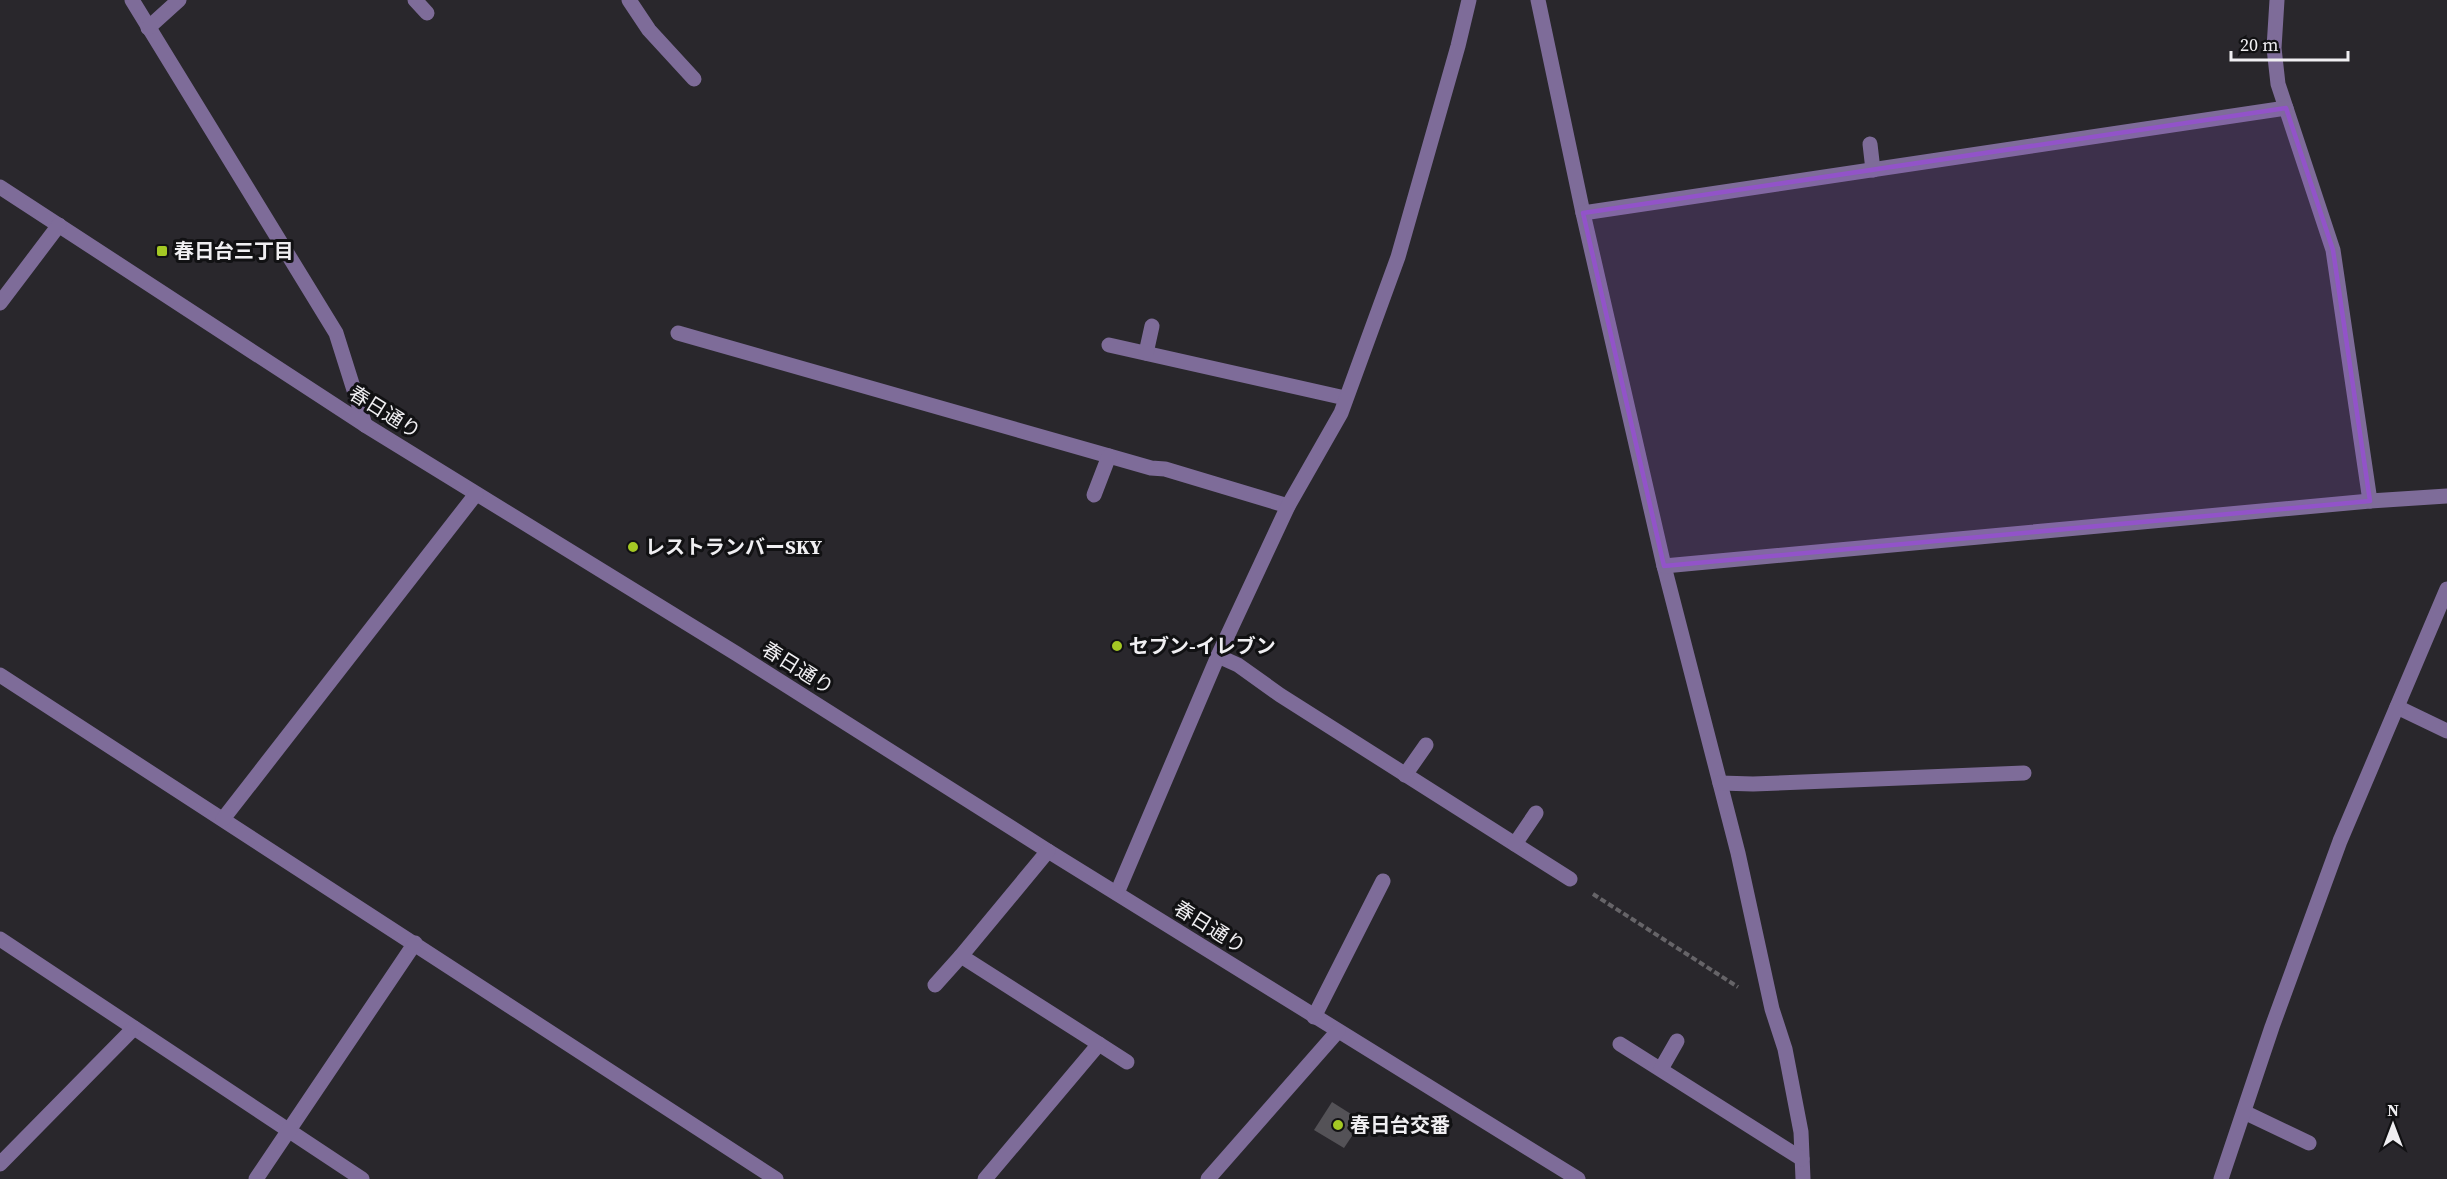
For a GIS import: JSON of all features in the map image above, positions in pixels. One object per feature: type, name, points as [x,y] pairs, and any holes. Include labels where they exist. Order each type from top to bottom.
[{"type":"street","points":[[132,0],[336,333],[365,425]]},
{"type":"street","points":[[148,28],[179,0]]},
{"type":"street","points":[[415,0],[427,13]]},
{"type":"street","points":[[1117,893],[1218,656],[1288,506],[1341,413],[1398,257],[1469,0]]},
{"type":"street","points":[[1538,0],[1583,213],[1664,566],[1738,853],[1772,1009],[1785,1049],[1801,1132],[1803,1179]]},
{"type":"street","points":[[2277,0],[2274,48],[2278,84],[2333,250],[2370,501]]},
{"type":"street","points":[[635,2],[649,30],[694,78]]},
{"type":"street","points":[[1583,213],[2286,108]]},
{"type":"street","points":[[1870,144],[1873,170]]},
{"type":"street","name":"春日通り","points":[[0,187],[365,425],[737,654],[1048,851],[1578,1179]]},
{"type":"street","points":[[0,303],[59,225]]},
{"type":"street","points":[[1146,353],[1152,326]]},
{"type":"street","points":[[678,333],[1151,468],[1166,469],[1288,506]]},
{"type":"street","points":[[1109,345],[1345,399]]},
{"type":"street","points":[[1094,495],[1109,456]]},
{"type":"street","points":[[223,819],[476,494]]},
{"type":"street","points":[[1664,566],[2370,501],[2447,496]]},
{"type":"street","points":[[2221,1179],[2340,841],[2447,589]]},
{"type":"street","points":[[1218,656],[1238,665],[1280,695],[1570,879]]},
{"type":"street","points":[[0,675],[776,1179]]},
{"type":"street","points":[[2397,707],[2447,731]]},
{"type":"street","points":[[1405,775],[1426,745]]},
{"type":"street","points":[[1720,783],[1753,784],[1876,772],[2024,773]]},
{"type":"street","points":[[1515,844],[1536,813]]},
{"type":"street","points":[[934,985],[962,956],[1048,851]]},
{"type":"street","points":[[1314,1017],[1383,881]]},
{"type":"street","points":[[0,939],[362,1179]]},
{"type":"street","points":[[256,1179],[415,944]]},
{"type":"street","points":[[962,956],[1127,1062]]},
{"type":"street","points":[[0,1164],[134,1028]]},
{"type":"street","points":[[1208,1179],[1338,1031]]},
{"type":"street","points":[[1661,1070],[1677,1041]]},
{"type":"street","points":[[985,1179],[1099,1044]]},
{"type":"street","points":[[1620,1044],[1802,1159]]},
{"type":"street","points":[[2244,1112],[2308,1143]]},
{"type":"path","points":[[1570,879],[1772,1009]]},
{"type":"highlighted area","points":[[2286,108],[2333,250],[2370,501],[1664,566],[1583,213]]},
{"type":"building","name":"春日台交番","points":[[1332,1102],[1362,1121],[1344,1148],[1314,1130]]},
{"type":"place","name":"春日台三丁目","points":[[162,251]]},
{"type":"place","name":"レストランバーSKY","points":[[633,547]]},
{"type":"place","name":"セブン-イレブン","points":[[1117,646]]},
{"type":"place","name":"春日台交番","points":[[1338,1125]]}]
